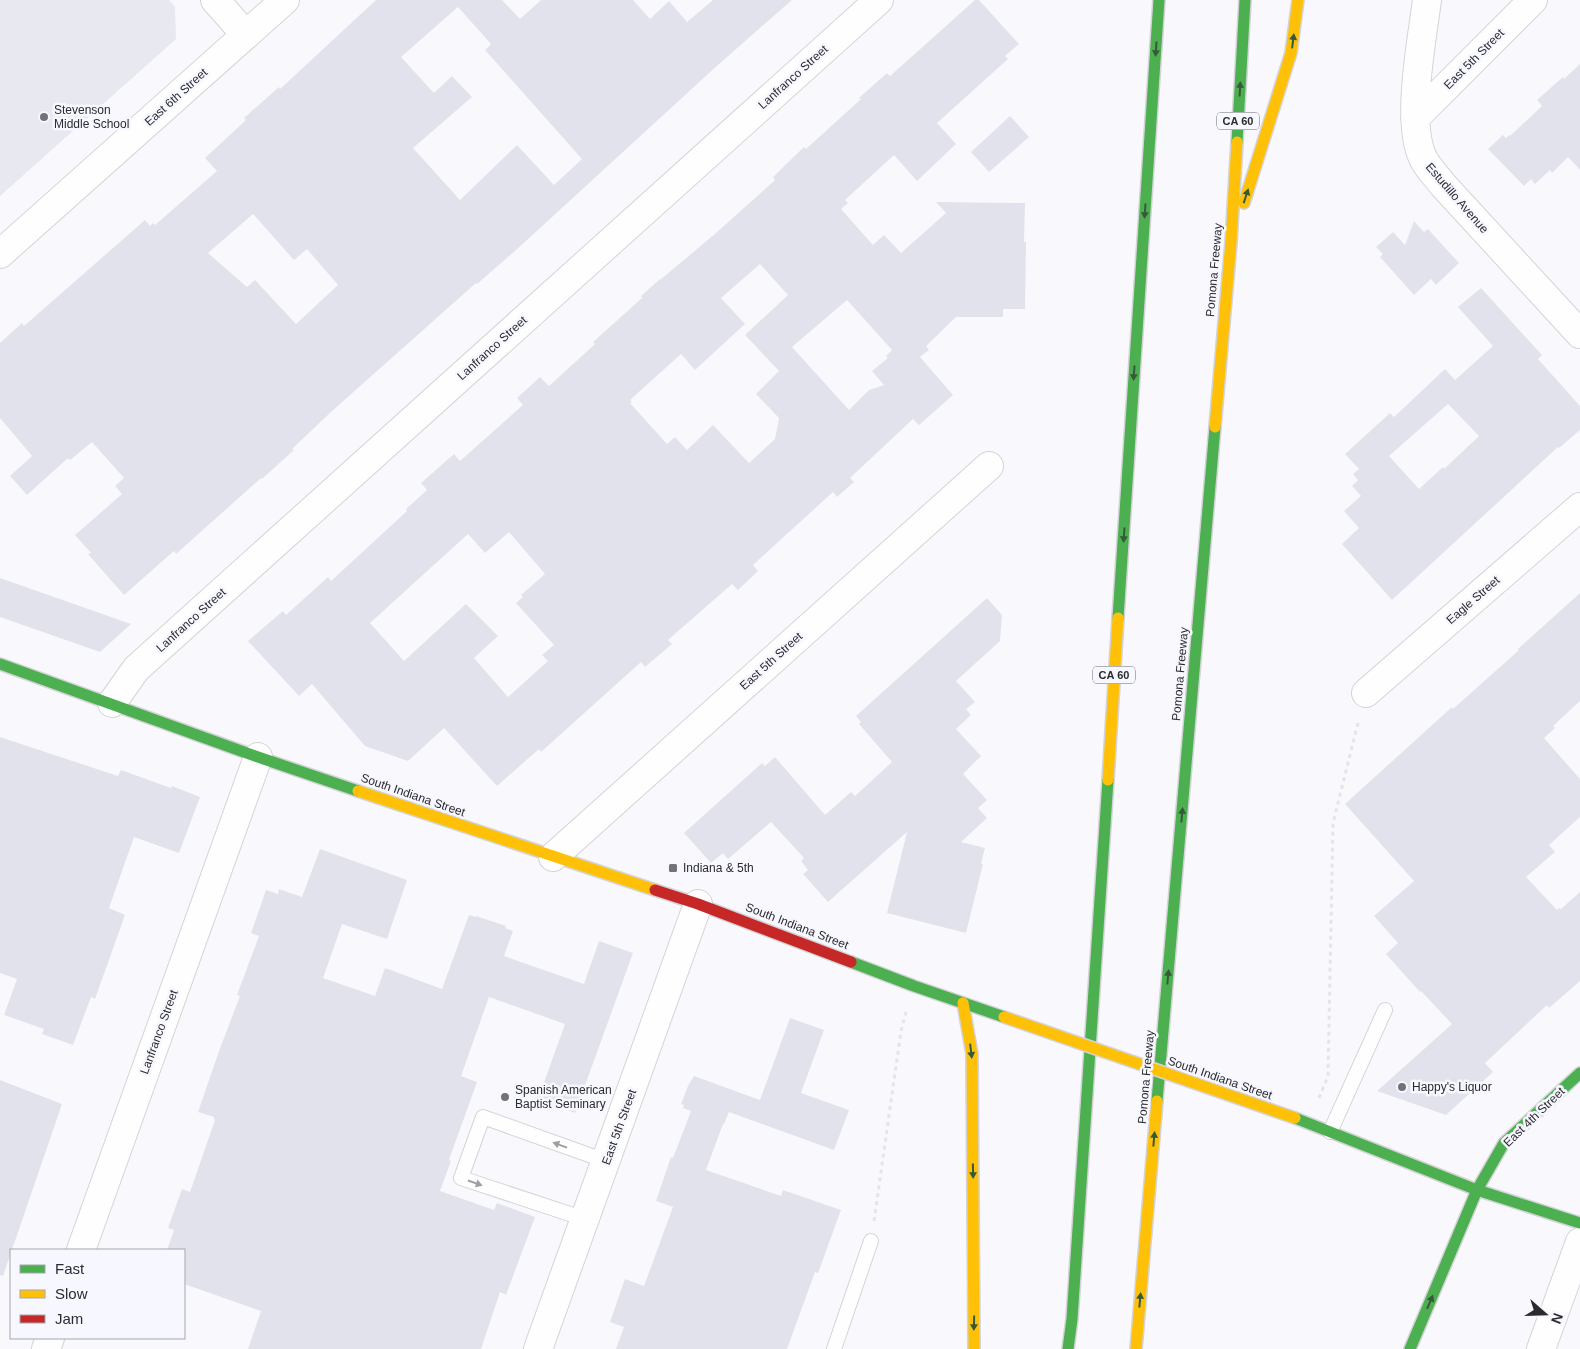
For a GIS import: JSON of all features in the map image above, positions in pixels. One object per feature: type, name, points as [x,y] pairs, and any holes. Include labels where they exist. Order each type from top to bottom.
[{"type":"main road","name":"CA 60","points":[[1068,1349],[1072,1320],[1159,0]]},
{"type":"main road","name":"Pomona Freeway","points":[[1136,1349],[1231,242],[1245,0]]},
{"type":"main road","points":[[1231,242],[1291,53],[1298,0]]},
{"type":"main road","name":"South Indiana Street","points":[[0,664],[258,756],[553,857],[698,904],[914,986],[1294,1118],[1477,1190],[1580,1224]]},
{"type":"main road","points":[[963,1003],[972,1054],[974,1349]]},
{"type":"main road","name":"East 4th Street","points":[[1410,1349],[1477,1190],[1504,1143],[1580,1073]]},
{"type":"street","points":[[215,0],[246,35]]},
{"type":"street","name":"East 6th Street","points":[[0,254],[285,0]]},
{"type":"street","name":"Lanfranco Street","points":[[112,703],[136,669],[879,0]]},
{"type":"street","name":"Estudillo Avenue","points":[[1427,0],[1415,118],[1417,140],[1424,160],[1443,185],[1580,334]]},
{"type":"street","name":"East 5th Street","points":[[1415,118],[1533,0]]},
{"type":"street","name":"East 5th Street","points":[[553,857],[989,466]]},
{"type":"street","name":"Eagle Street","points":[[1366,693],[1580,508]]},
{"type":"street","name":"Lanfranco Street","points":[[81,1249],[258,756]]},
{"type":"street","name":"East 5th Street","points":[[538,1349],[698,904]]},
{"type":"street","points":[[1541,1349],[1580,1242]]},
{"type":"lane","points":[[1330,1132],[1384,1010]]},
{"type":"lane","points":[[585,1220],[461,1178],[483,1117],[606,1161]]},
{"type":"lane","points":[[834,1349],[872,1241]]},
{"type":"path","points":[[1309,1124],[1328,1076],[1333,823],[1366,693]]},
{"type":"path","points":[[872,1241],[901,1031]]},
{"type":"shaded area","name":"Stevenson Middle School","points":[[0,0],[169,0],[175,7],[176,39],[0,196]]},
{"type":"building","points":[[376,0],[502,0],[520,19],[541,0],[633,0],[650,19],[669,1],[687,22],[713,0],[792,0],[719,64],[515,251],[476,283],[331,412],[262,479],[176,554],[174,551],[124,595],[88,554],[91,553],[75,535],[122,494],[115,486],[124,478],[92,442],[70,460],[68,458],[27,495],[10,476],[32,456],[0,418],[0,343],[22,323],[24,326],[145,220],[150,226],[153,223],[155,225],[217,171],[205,158],[246,120],[244,118],[279,87],[280,89]],"holes":[[[458,7],[491,44],[485,50],[582,159],[554,185],[517,145],[460,200],[413,148],[472,97],[452,76],[434,93],[401,57]],[[253,214],[294,260],[307,249],[338,285],[296,324],[255,280],[247,287],[208,253]]]},
{"type":"building","points":[[975,0],[979,0],[1019,44],[1005,56],[1008,59],[937,123],[956,144],[917,181],[894,155],[845,200],[848,203],[841,209],[873,245],[884,235],[901,253],[946,213],[936,202],[1025,203],[1025,309],[1003,309],[1003,317],[956,317],[926,346],[929,350],[920,357],[953,395],[919,425],[913,419],[850,478],[854,482],[837,497],[833,492],[753,565],[758,571],[738,590],[732,584],[668,640],[672,644],[645,667],[641,662],[541,752],[539,749],[497,786],[444,728],[408,761],[365,746],[312,684],[299,696],[248,641],[283,611],[286,615],[328,577],[331,581],[427,490],[421,483],[454,454],[460,461],[523,405],[517,398],[540,377],[549,386],[595,344],[593,342],[642,298],[641,296],[775,180],[773,177],[804,147],[806,149],[887,73],[890,76]],"holes":[[[760,264],[788,295],[745,335],[779,371],[756,394],[779,418],[775,439],[749,463],[713,425],[687,450],[675,437],[667,444],[630,403],[632,402],[630,400],[681,354],[695,370],[745,324],[721,298]],[[847,300],[892,350],[886,356],[888,358],[872,371],[884,385],[869,390],[849,410],[792,347]],[[509,532],[545,574],[521,595],[523,597],[516,603],[554,645],[542,655],[548,661],[508,697],[474,658],[498,636],[466,604],[404,661],[370,623],[468,534],[485,553]]]},
{"type":"building","points":[[1580,64],[1580,170],[1568,157],[1552,173],[1550,170],[1535,184],[1531,179],[1524,186],[1488,149],[1503,135],[1506,138],[1510,136],[1542,106],[1537,100]]},
{"type":"building","points":[[1010,116],[1029,137],[989,172],[971,152]]},
{"type":"building","points":[[1414,221],[1424,232],[1428,229],[1459,263],[1436,285],[1431,279],[1414,295],[1380,257],[1383,254],[1376,247],[1393,232],[1405,245]]},
{"type":"building","points":[[1481,288],[1542,355],[1538,359],[1580,406],[1580,430],[1558,447],[1392,600],[1342,544],[1359,528],[1344,511],[1361,496],[1352,486],[1358,480],[1353,474],[1359,469],[1345,454],[1390,413],[1394,417],[1445,369],[1455,380],[1493,346],[1458,307]],"holes":[[[1448,404],[1479,436],[1444,469],[1443,467],[1419,489],[1389,456]]]},
{"type":"building","points":[[0,578],[131,624],[100,652],[0,617]]},
{"type":"building","points":[[1580,593],[1580,701],[1553,726],[1555,728],[1544,738],[1580,779],[1580,817],[1549,845],[1555,852],[1526,877],[1557,910],[1561,909],[1580,892],[1580,981],[1549,1008],[1547,1005],[1485,1063],[1493,1072],[1446,1115],[1377,1091],[1452,1024],[1386,954],[1398,943],[1374,916],[1414,881],[1345,804],[1452,707],[1453,709],[1519,650]]},
{"type":"building","points":[[987,598],[1002,615],[1000,641],[956,681],[975,702],[966,709],[971,715],[956,729],[981,756],[963,774],[987,800],[978,808],[987,818],[961,842],[985,848],[981,864],[983,864],[966,933],[887,913],[907,832],[828,902],[803,874],[808,870],[801,861],[804,858],[771,822],[728,859],[723,853],[711,863],[684,833],[762,763],[765,766],[775,757],[825,815],[851,792],[855,796],[892,762],[859,724],[861,722],[856,716]]},
{"type":"building","points":[[0,737],[118,776],[121,770],[200,797],[179,853],[134,837],[109,908],[125,915],[95,999],[91,997],[73,1045],[42,1034],[44,1029],[4,1015],[17,979],[0,973]]},
{"type":"building","points":[[320,849],[407,880],[387,939],[342,924],[323,978],[375,996],[385,968],[442,989],[469,915],[506,926],[505,928],[513,931],[504,956],[584,984],[599,941],[633,953],[575,1113],[538,1099],[565,1024],[489,997],[461,1076],[477,1082],[440,1191],[494,1210],[497,1203],[535,1217],[506,1295],[500,1292],[481,1349],[248,1349],[261,1311],[185,1284],[185,1249],[167,1249],[174,1230],[168,1228],[182,1189],[190,1192],[215,1120],[214,1117],[198,1112],[240,996],[237,995],[259,936],[251,933],[266,890],[278,894],[279,889],[302,897]]},
{"type":"building","points":[[790,1018],[824,1030],[801,1093],[849,1110],[834,1150],[729,1112],[706,1170],[781,1196],[783,1190],[841,1210],[818,1273],[815,1272],[787,1349],[616,1349],[624,1327],[610,1322],[625,1279],[644,1286],[673,1207],[656,1201],[671,1157],[673,1158],[691,1111],[683,1108],[684,1105],[681,1104],[688,1086],[694,1076],[760,1100]]},
{"type":"building","points":[[0,1080],[62,1104],[12,1249],[10,1249],[10,1256],[3,1276],[0,1275]]},
{"type":"traffic: fast","points":[[1118,618],[1159,0]]},
{"type":"traffic: fast","points":[[1237,142],[1245,0]]},
{"type":"traffic: fast","points":[[1157,1101],[1215,427]]},
{"type":"traffic: fast","points":[[0,664],[358,791]]},
{"type":"traffic: fast","points":[[1068,1349],[1072,1319],[1108,780]]},
{"type":"traffic: fast","points":[[851,962],[1004,1017]]},
{"type":"traffic: fast","points":[[1477,1190],[1504,1143],[1580,1073]]},
{"type":"traffic: fast","points":[[1295,1118],[1477,1190],[1580,1223]]},
{"type":"traffic: fast","points":[[1410,1349],[1477,1190]]},
{"type":"traffic: slow","points":[[1244,203],[1291,53],[1298,0]]},
{"type":"traffic: slow","points":[[1215,427],[1231,242],[1237,142]]},
{"type":"traffic: slow","points":[[1108,780],[1118,618]]},
{"type":"traffic: slow","points":[[358,791],[655,890]]},
{"type":"traffic: slow","points":[[963,1003],[972,1054],[974,1349]]},
{"type":"traffic: slow","points":[[1004,1017],[1295,1118]]},
{"type":"traffic: slow","points":[[1136,1349],[1157,1101]]},
{"type":"traffic: jam","points":[[655,890],[698,904],[851,962]]},
{"type":"place","name":"Stevenson Middle School","points":[[44,117]]},
{"type":"place","name":"Indiana & 5th","points":[[673,868]]},
{"type":"place","name":"Happy's Liquor","points":[[1402,1087]]},
{"type":"place","name":"Spanish American Baptist Seminary","points":[[505,1097]]}]
